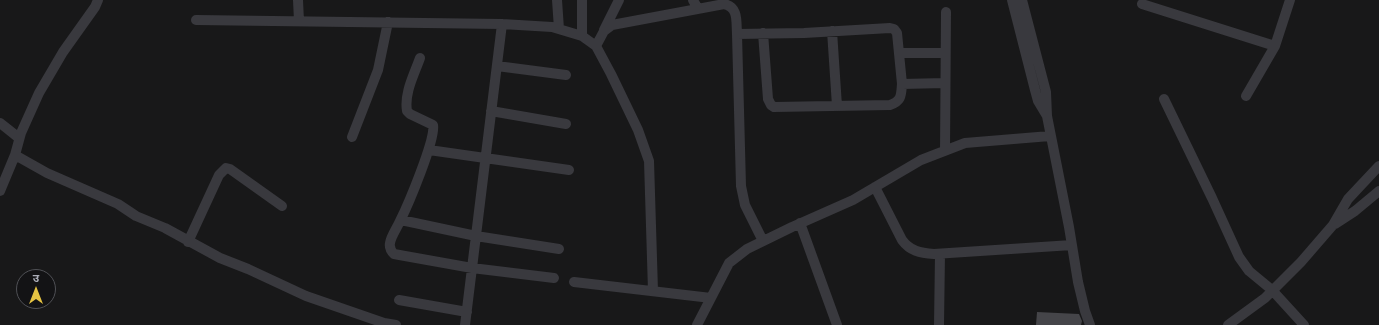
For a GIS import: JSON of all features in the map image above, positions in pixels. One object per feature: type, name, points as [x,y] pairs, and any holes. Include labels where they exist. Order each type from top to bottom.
[{"type":"street","points":[[0,190],[39,93],[63,52],[95,7],[98,0]]},
{"type":"street","points":[[298,0],[299,21]]},
{"type":"street","points":[[557,0],[559,29]]},
{"type":"street","points":[[582,0],[582,36]]},
{"type":"street","points":[[596,46],[619,0]]},
{"type":"street","points":[[693,0],[698,9]]},
{"type":"street","points":[[1012,0],[1038,101],[1047,116]]},
{"type":"street","points":[[1022,0],[1046,92],[1050,136],[1078,282],[1090,325]]},
{"type":"street","points":[[1246,96],[1275,46],[1290,0]]},
{"type":"street","points":[[604,31],[612,25],[724,4],[732,7],[736,13],[741,186],[745,205],[763,241]]},
{"type":"street","points":[[1142,4],[1275,46]]},
{"type":"street","points":[[945,151],[946,12]]},
{"type":"street","points":[[196,20],[502,24],[552,27],[582,36],[596,46],[638,130],[649,161],[653,291]]},
{"type":"street","points":[[352,137],[378,70],[388,22]]},
{"type":"street","points":[[465,325],[502,24]]},
{"type":"street","points":[[737,34],[890,28],[894,29],[897,33],[899,52],[902,84],[901,97],[896,103],[890,105],[778,108],[771,105],[768,99],[764,33]]},
{"type":"street","points":[[832,31],[837,106]]},
{"type":"street","points":[[899,52],[945,53]]},
{"type":"street","points":[[420,58],[408,93],[406,105],[407,111],[410,114],[433,125],[434,130],[429,150],[401,220],[390,243],[390,249],[394,254],[472,268],[554,278]]},
{"type":"street","points":[[497,66],[566,75]]},
{"type":"street","points":[[902,84],[945,84]]},
{"type":"street","points":[[1164,99],[1239,258],[1249,271],[1272,290],[1304,325]]},
{"type":"street","points":[[491,111],[566,124]]},
{"type":"street","points":[[0,124],[20,138]]},
{"type":"street","points":[[697,325],[729,263],[747,249],[800,223],[853,200],[921,160],[965,143],[1050,136]]},
{"type":"street","points":[[429,150],[569,170]]},
{"type":"street","points":[[15,155],[47,173],[118,204],[136,216],[165,228],[188,242],[220,258],[248,268],[306,296],[384,323],[396,325]]},
{"type":"street","points":[[1228,325],[1265,298],[1301,262],[1333,225],[1348,200],[1379,166]]},
{"type":"street","points":[[188,242],[216,181],[222,171],[226,168],[230,168],[282,206]]},
{"type":"street","points":[[1369,177],[1379,188]]},
{"type":"street","points":[[875,187],[902,240],[906,246],[913,251],[940,254],[1072,245]]},
{"type":"street","points":[[1333,225],[1355,212],[1379,191]]},
{"type":"street","points":[[401,220],[476,236],[558,249]]},
{"type":"street","points":[[800,223],[837,325]]},
{"type":"street","points":[[939,325],[940,254]]},
{"type":"street","points":[[574,282],[711,298]]},
{"type":"street","points":[[399,300],[466,312]]},
{"type":"building","points":[[1037,312],[1079,314],[1082,321],[1081,325],[1036,325]]}]
